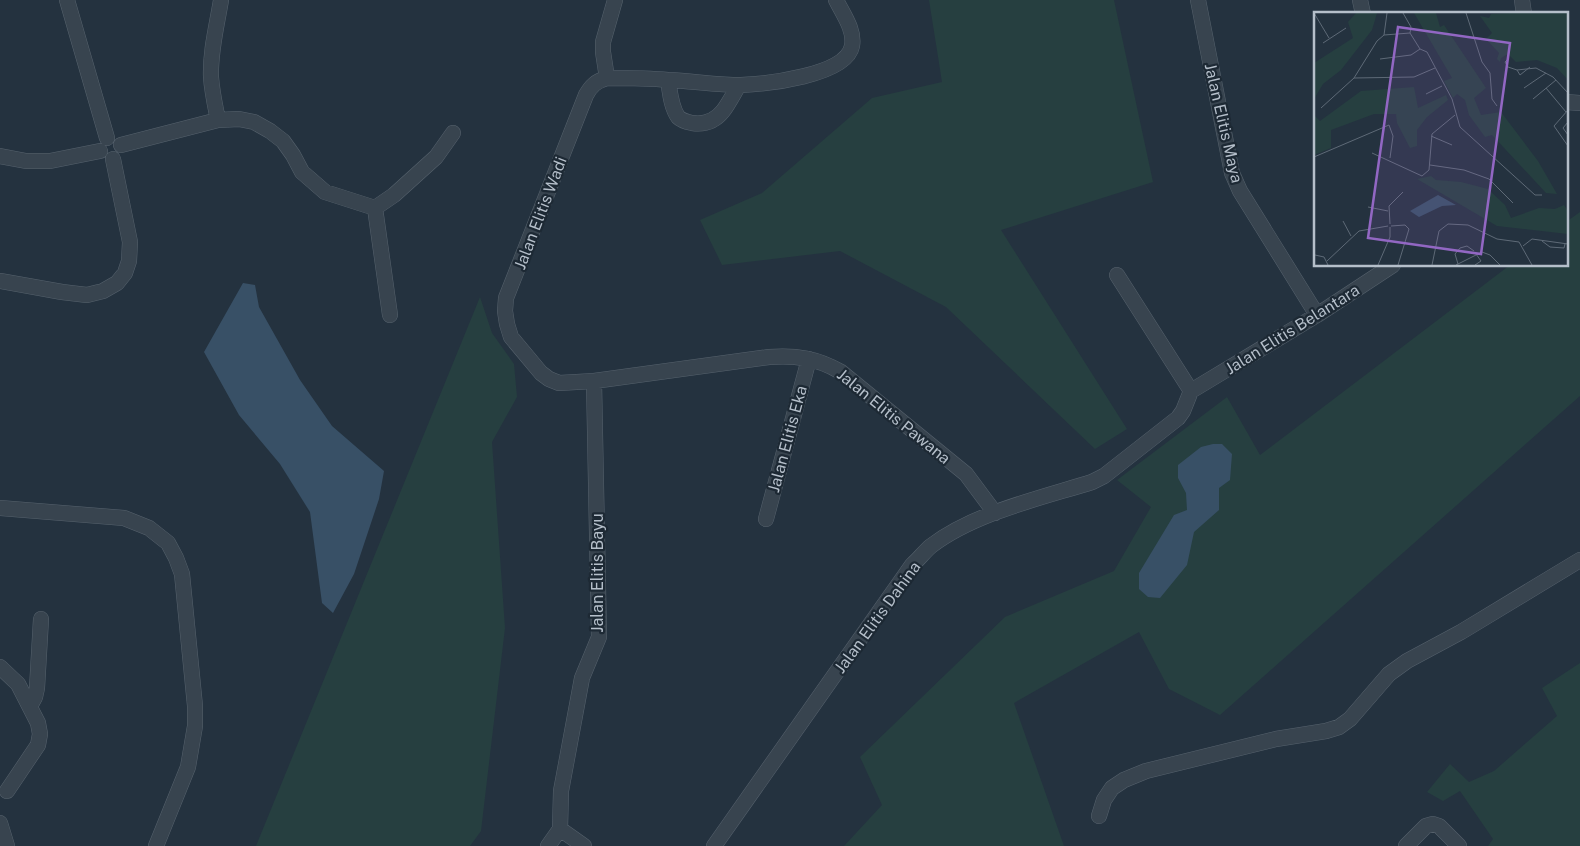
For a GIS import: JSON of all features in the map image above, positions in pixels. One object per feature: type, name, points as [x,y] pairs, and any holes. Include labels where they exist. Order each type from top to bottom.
[{"type":"street","points":[[68,0],[108,138]]},
{"type":"street","points":[[218,120],[211,76],[212,50],[221,0]]},
{"type":"street","points":[[615,0],[603,42],[602,52],[607,78],[739,85],[774,82],[828,69],[839,64],[848,55],[852,47],[852,38],[850,27],[836,0]]},
{"type":"street","name":"Jalan Elitis Maya","points":[[1198,0],[1232,172],[1240,191],[1317,315]]},
{"type":"street","name":"Jalan Elitis Wadi","points":[[594,381],[559,382],[549,379],[541,373],[511,337],[505,311],[506,298],[586,95],[590,87],[597,81],[607,78]]},
{"type":"street","points":[[668,80],[673,106],[679,118],[684,121],[701,124],[707,123],[723,111],[739,85]]},
{"type":"street","points":[[121,145],[218,120],[239,119],[254,122],[283,141],[302,172],[325,192],[375,208]]},
{"type":"street","points":[[375,208],[394,195],[436,157],[453,133]]},
{"type":"street","points":[[108,138],[117,140],[121,145],[120,152],[113,159],[103,157],[100,151],[102,141],[108,138]]},
{"type":"street","points":[[0,156],[26,161],[50,161],[100,151]]},
{"type":"street","points":[[0,281],[87,295],[103,292],[117,283],[125,273],[129,261],[130,242],[113,159]]},
{"type":"street","points":[[375,208],[390,314]]},
{"type":"street","name":"Jalan Elitis Belantara","points":[[1191,391],[1317,315],[1391,266]]},
{"type":"street","points":[[1117,275],[1191,391]]},
{"type":"street","name":"Jalan Elitis Pawana","points":[[594,381],[769,357],[791,356],[826,363],[841,372],[966,474],[995,513]]},
{"type":"street","name":"Jalan Elitis Eka","points":[[766,519],[809,359]]},
{"type":"street","name":"Jalan Elitis Bayu","points":[[560,829],[561,791],[582,678],[599,637],[594,381]]},
{"type":"street","name":"Jalan Elitis Dahina","points":[[714,846],[912,565],[931,546],[957,530],[995,513],[1092,482],[1104,476],[1178,418],[1191,391]]},
{"type":"street","points":[[0,508],[124,518],[149,528],[168,543],[176,558],[182,574],[195,706],[195,726],[188,767],[156,846]]},
{"type":"street","points":[[1099,816],[1104,800],[1112,788],[1124,780],[1146,771],[1276,738],[1326,732],[1339,726],[1350,719],[1389,674],[1407,661],[1461,632],[1580,560]]},
{"type":"street","points":[[30,706],[37,688],[41,619]]},
{"type":"street","points":[[0,668],[18,684],[38,723],[40,734],[38,745],[8,791]]},
{"type":"street","points":[[0,823],[7,846]]},
{"type":"street","points":[[1406,846],[1426,826],[1433,824],[1439,826],[1459,846]]},
{"type":"street","points":[[548,846],[560,829],[584,846]]},
{"type":"green space","points":[[929,0],[1114,0],[1153,182],[1001,230],[1127,429],[1095,449],[946,307],[840,251],[722,265],[700,220],[762,193],[872,98],[942,82]]},
{"type":"green space","points":[[1580,212],[1580,396],[1220,715],[1169,689],[1139,632],[1014,703],[1064,846],[844,846],[882,805],[860,757],[1005,617],[1114,571],[1151,507],[1117,480],[1227,397],[1260,455],[1509,266],[1568,266],[1568,221]]},
{"type":"green space","points":[[480,297],[492,333],[514,364],[517,397],[492,442],[505,628],[481,831],[470,846],[256,846]]},
{"type":"green space","points":[[1580,663],[1580,846],[1488,846],[1493,839],[1460,791],[1443,801],[1427,792],[1450,764],[1469,782],[1494,771],[1557,716],[1542,688]]},
{"type":"water","points":[[243,283],[255,285],[259,307],[300,380],[332,426],[384,471],[379,499],[354,574],[333,613],[322,603],[310,512],[280,464],[239,415],[204,352]]},
{"type":"water","points":[[1222,444],[1232,454],[1230,480],[1219,488],[1219,510],[1194,532],[1187,565],[1160,598],[1148,597],[1139,589],[1139,573],[1174,515],[1187,510],[1186,493],[1178,478],[1178,465],[1201,447]]}]
